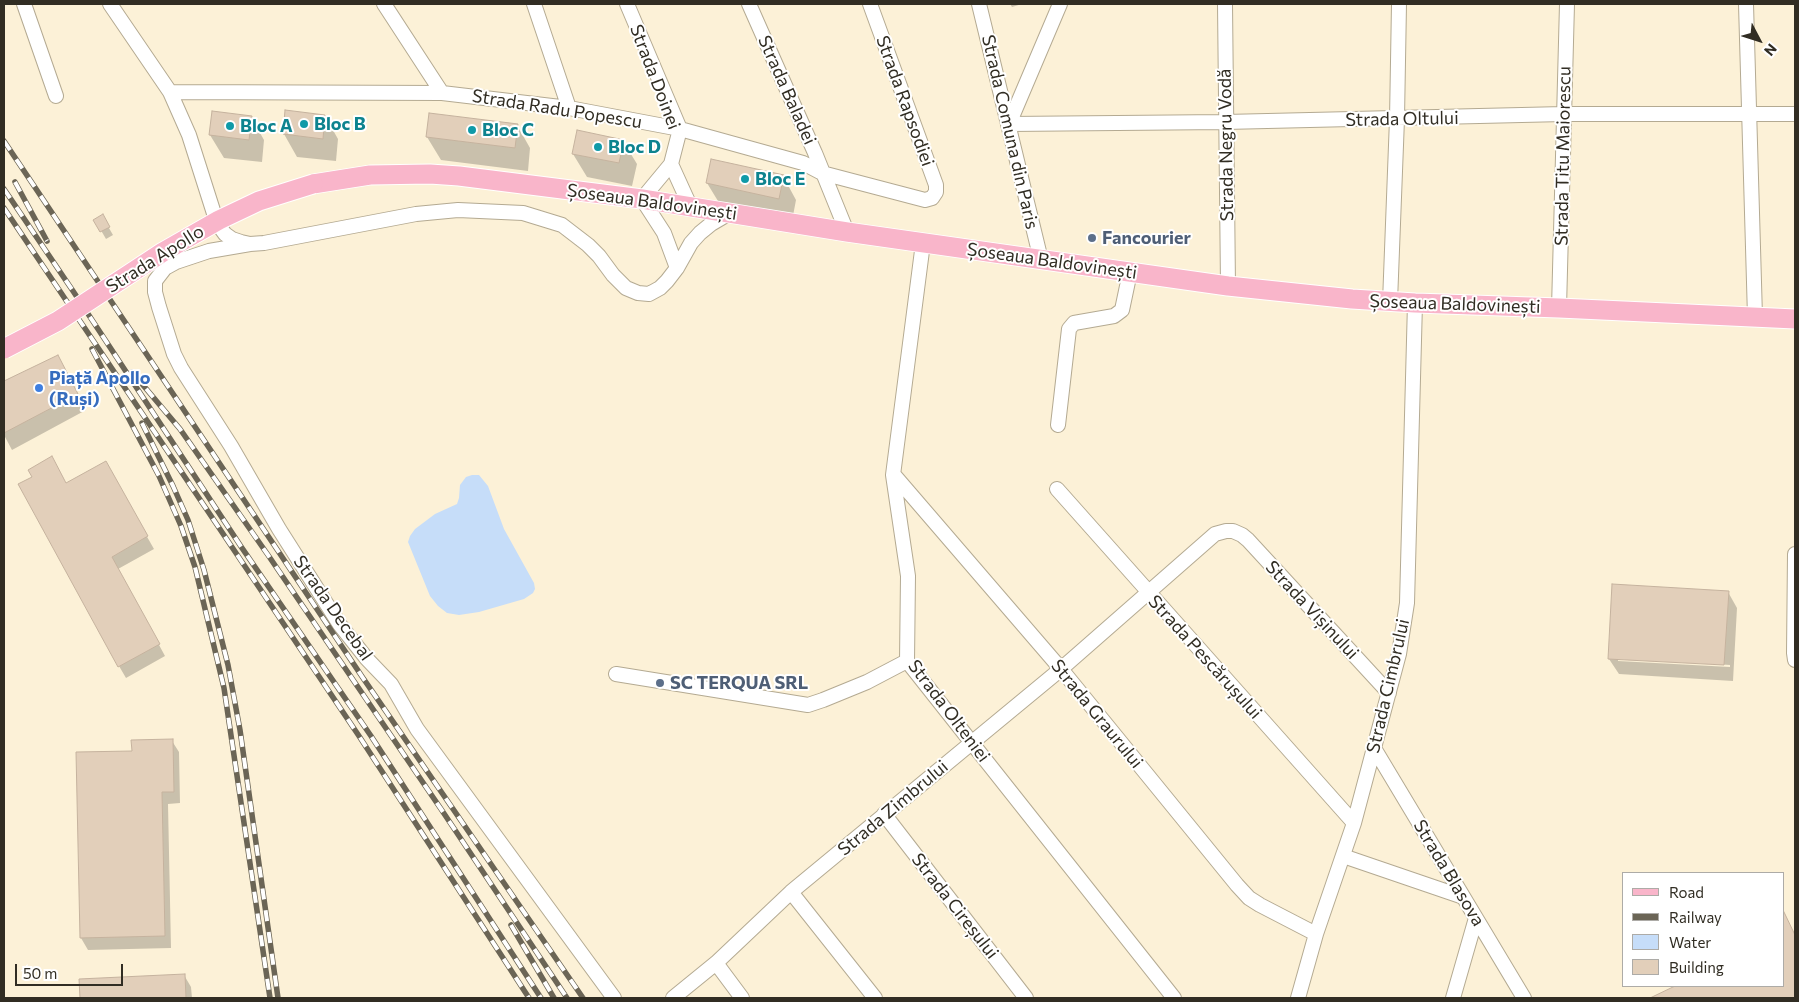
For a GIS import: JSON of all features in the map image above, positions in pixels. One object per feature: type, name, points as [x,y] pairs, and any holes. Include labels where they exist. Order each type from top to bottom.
[{"type":"main road","name":"Șoseaua Baldovinești","points":[[313,184],[370,175],[430,174],[468,177],[642,199],[847,232],[1228,286],[1390,302],[1559,308],[1795,320]]},
{"type":"main road","name":"Strada Apollo","points":[[4,349],[58,321],[163,252],[212,223],[259,201],[313,184]]},
{"type":"street","points":[[24,4],[56,96]]},
{"type":"street","name":"Strada Decebal","points":[[110,4],[170,92],[189,135],[217,223],[225,234],[232,239],[250,244]]},
{"type":"street","points":[[384,4],[442,93]]},
{"type":"street","points":[[534,4],[569,108]]},
{"type":"street","name":"Strada Doinei","points":[[627,4],[680,130],[671,164],[642,199]]},
{"type":"street","name":"Strada Baladei","points":[[749,4],[815,153],[847,232]]},
{"type":"street","name":"Strada Rapsodiei","points":[[870,4],[936,185],[936,192],[932,198]]},
{"type":"street","name":"Strada Comuna din Paris","points":[[980,4],[1041,260]]},
{"type":"street","points":[[1009,124],[1060,4]]},
{"type":"street","name":"Strada Negru Vodă","points":[[1225,4],[1228,286]]},
{"type":"street","points":[[1390,302],[1397,119],[1398,4]]},
{"type":"street","name":"Strada Titu Maiorescu","points":[[1559,308],[1567,4]]},
{"type":"street","points":[[1746,4],[1755,317]]},
{"type":"street","name":"Strada Radu Popescu","points":[[170,92],[442,93],[569,108],[680,130],[803,163],[822,173],[925,200],[932,198]]},
{"type":"street","name":"Strada Oltului","points":[[1009,124],[1397,119],[1564,114],[1795,114]]},
{"type":"street","points":[[671,164],[691,208]]},
{"type":"street","points":[[642,199],[664,233],[678,268]]},
{"type":"street","name":"Strada Decebal","points":[[614,998],[417,730],[391,684],[367,659],[340,625],[181,368],[159,307],[155,292],[155,281],[165,268],[176,262],[209,251],[264,243],[416,214],[458,210],[500,211],[523,213],[562,225],[588,245],[626,288],[638,293],[648,294],[660,288],[678,268],[687,249],[700,233],[728,214]]},
{"type":"street","name":"Strada Olteniei","points":[[923,243],[893,475],[908,576],[907,661],[1174,998]]},
{"type":"street","points":[[1058,425],[1070,329],[1074,323],[1114,316],[1122,310],[1130,272]]},
{"type":"street","name":"Strada Cimbrului","points":[[1298,998],[1316,934],[1354,823],[1399,654],[1407,603],[1415,303]]},
{"type":"street","name":"Strada Graurului","points":[[893,475],[1061,668],[1237,885],[1249,898],[1260,905],[1316,934]]},
{"type":"street","name":"Strada Pescărușului","points":[[1057,489],[1354,823]]},
{"type":"street","name":"Strada Zimbrului","points":[[673,998],[716,963],[791,892],[1061,668],[1215,534],[1226,531],[1233,532]]},
{"type":"street","name":"Strada Vișinului","points":[[1233,532],[1242,535],[1248,540],[1389,693]]},
{"type":"street","points":[[1795,554],[1795,660]]},
{"type":"street","points":[[616,674],[808,705],[867,682],[907,661]]},
{"type":"street","name":"Strada Blasova","points":[[1374,748],[1524,998]]},
{"type":"street","name":"Strada Cireșului","points":[[884,814],[1026,998]]},
{"type":"street","points":[[1343,856],[1463,897]]},
{"type":"street","points":[[791,892],[875,998]]},
{"type":"street","points":[[1453,998],[1476,918]]},
{"type":"street","points":[[716,963],[742,998]]},
{"type":"water","points":[[479,475],[488,486],[504,529],[534,583],[535,589],[533,593],[524,599],[479,612],[459,615],[447,613],[430,596],[408,542],[415,529],[435,514],[457,504],[460,485],[466,477]]},
{"type":"building","name":"Bloc B","points":[[285,110],[325,115],[323,139],[283,134]]},
{"type":"building","name":"Bloc A","points":[[212,111],[252,116],[249,140],[209,135]]},
{"type":"building","name":"Bloc C","points":[[429,113],[518,124],[515,148],[426,137]]},
{"type":"building","name":"Bloc D","points":[[577,130],[624,140],[619,163],[572,154]]},
{"type":"building","name":"Bloc E","points":[[711,159],[784,175],[779,199],[706,183]]},
{"type":"building","points":[[103,214],[110,227],[100,232],[93,220]]},
{"type":"building","name":"Piață Apollo (Ruși)","points":[[58,355],[78,394],[4,433],[4,381]]},
{"type":"building","points":[[52,456],[66,483],[106,461],[148,536],[112,557],[160,644],[118,667],[18,484],[32,477],[28,470]]},
{"type":"building","points":[[1612,584],[1729,591],[1724,665],[1608,659]]},
{"type":"building","points":[[173,739],[174,792],[162,792],[165,936],[80,938],[76,752],[132,751],[131,740]]},
{"type":"building","points":[[1784,912],[1795,935],[1795,998],[1650,998],[1673,987],[1784,987]]},
{"type":"building","points":[[185,974],[186,998],[80,998],[79,979]]},
{"type":"railway","points":[[4,141],[363,678],[583,998]]},
{"type":"railway","points":[[15,182],[47,241]]},
{"type":"railway","points":[[4,189],[242,548],[371,736],[541,998]]},
{"type":"railway","points":[[4,208],[359,736],[529,998]]},
{"type":"railway","points":[[92,349],[159,476],[181,526],[195,567],[224,688],[270,998]]},
{"type":"railway","points":[[132,372],[180,429],[268,555],[567,998]]},
{"type":"railway","points":[[142,423],[188,520],[204,570],[228,665],[240,730],[278,998]]},
{"type":"railway","points":[[511,925],[554,998]]},
{"type":"place","name":"Bloc B","points":[[304,124]]},
{"type":"place","name":"Bloc A","points":[[230,126]]},
{"type":"place","name":"Bloc C","points":[[472,130]]},
{"type":"place","name":"Bloc D","points":[[598,147]]},
{"type":"place","name":"Bloc E","points":[[745,179]]},
{"type":"place","name":"Fancourier","points":[[1092,238]]},
{"type":"place","name":"Piață Apollo (Ruși)","points":[[39,388]]},
{"type":"place","name":"SC TERQUA SRL","points":[[660,683]]}]
